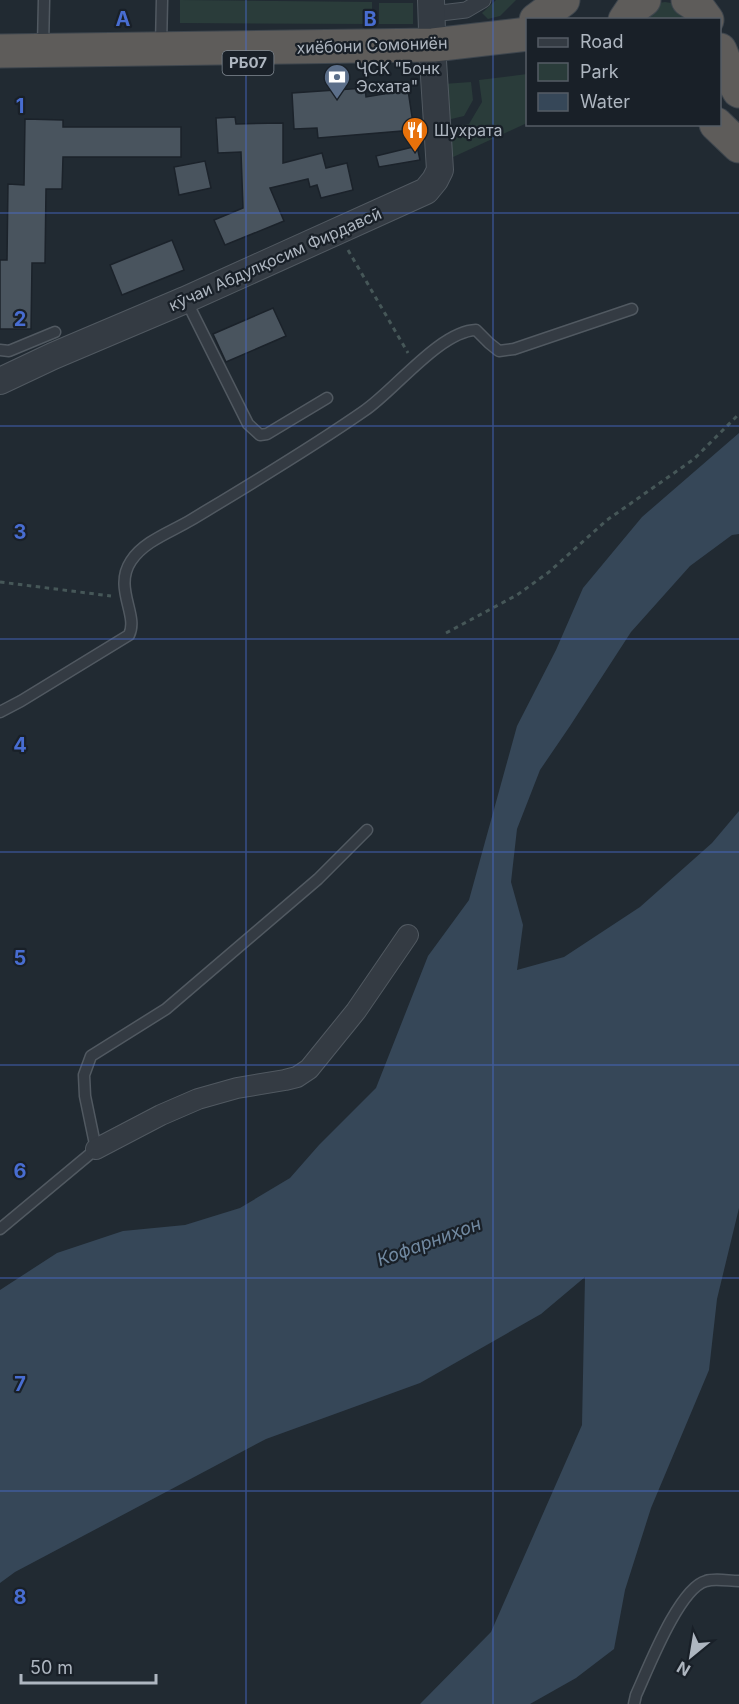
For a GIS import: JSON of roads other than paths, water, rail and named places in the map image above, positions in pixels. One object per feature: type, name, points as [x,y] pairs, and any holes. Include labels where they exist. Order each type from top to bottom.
[{"type":"highway","points":[[543,18],[563,0]]},
{"type":"highway","points":[[688,0],[696,5],[706,18]]},
{"type":"highway","name":"хиёбони Сомониён","points":[[0,51],[161,49],[432,30],[521,38]]},
{"type":"highway","name":"хиёбони Сомониён","points":[[0,66],[432,30]]},
{"type":"highway","points":[[721,52],[739,91]]},
{"type":"highway","points":[[718,126],[739,146]]},
{"type":"street","points":[[432,30],[483,0]]},
{"type":"street","name":"кӯчаи Абдулқосим Фирдавсӣ","points":[[0,381],[426,191],[440,170],[432,30]]},
{"type":"street","points":[[96,1149],[161,1115],[198,1099],[237,1088],[297,1077],[309,1069],[356,1011],[408,935]]},
{"type":"lane","points":[[43,50],[44,0]]},
{"type":"lane","points":[[161,49],[162,0]]},
{"type":"lane","points":[[185,300],[248,424],[260,435],[267,434],[327,398]]},
{"type":"lane","points":[[0,712],[21,702],[129,635],[132,625],[125,598],[125,577],[130,562],[143,548],[367,410],[415,365],[464,330],[476,330],[489,344],[500,351],[514,349],[632,309]]},
{"type":"lane","points":[[0,350],[9,351],[55,332]]},
{"type":"lane","points":[[0,1229],[96,1149],[84,1085],[84,1075],[91,1056],[166,1009],[318,879],[367,830]]},
{"type":"lane","points":[[634,1704],[636,1695],[675,1613],[689,1594],[705,1581],[739,1581]]},
{"type":"water","name":"Кофарниҳон","points":[[739,433],[739,534],[732,535],[690,566],[631,632],[540,770],[517,829],[511,882],[523,925],[517,970],[564,957],[640,907],[712,843],[739,811],[739,1208],[717,1299],[709,1370],[651,1508],[625,1590],[614,1649],[576,1678],[530,1704],[420,1704],[491,1632],[582,1425],[585,1277],[541,1314],[420,1383],[266,1439],[15,1572],[0,1583],[0,1290],[57,1253],[123,1231],[185,1225],[240,1208],[290,1178],[319,1145],[376,1088],[428,956],[469,900],[517,726],[556,650],[583,588],[642,517]]},
{"type":"place","name":"ҶСК \"Бонк Эсхата\"","points":[[337,100]]},
{"type":"place","name":"Шухрата","points":[[415,153]]}]
